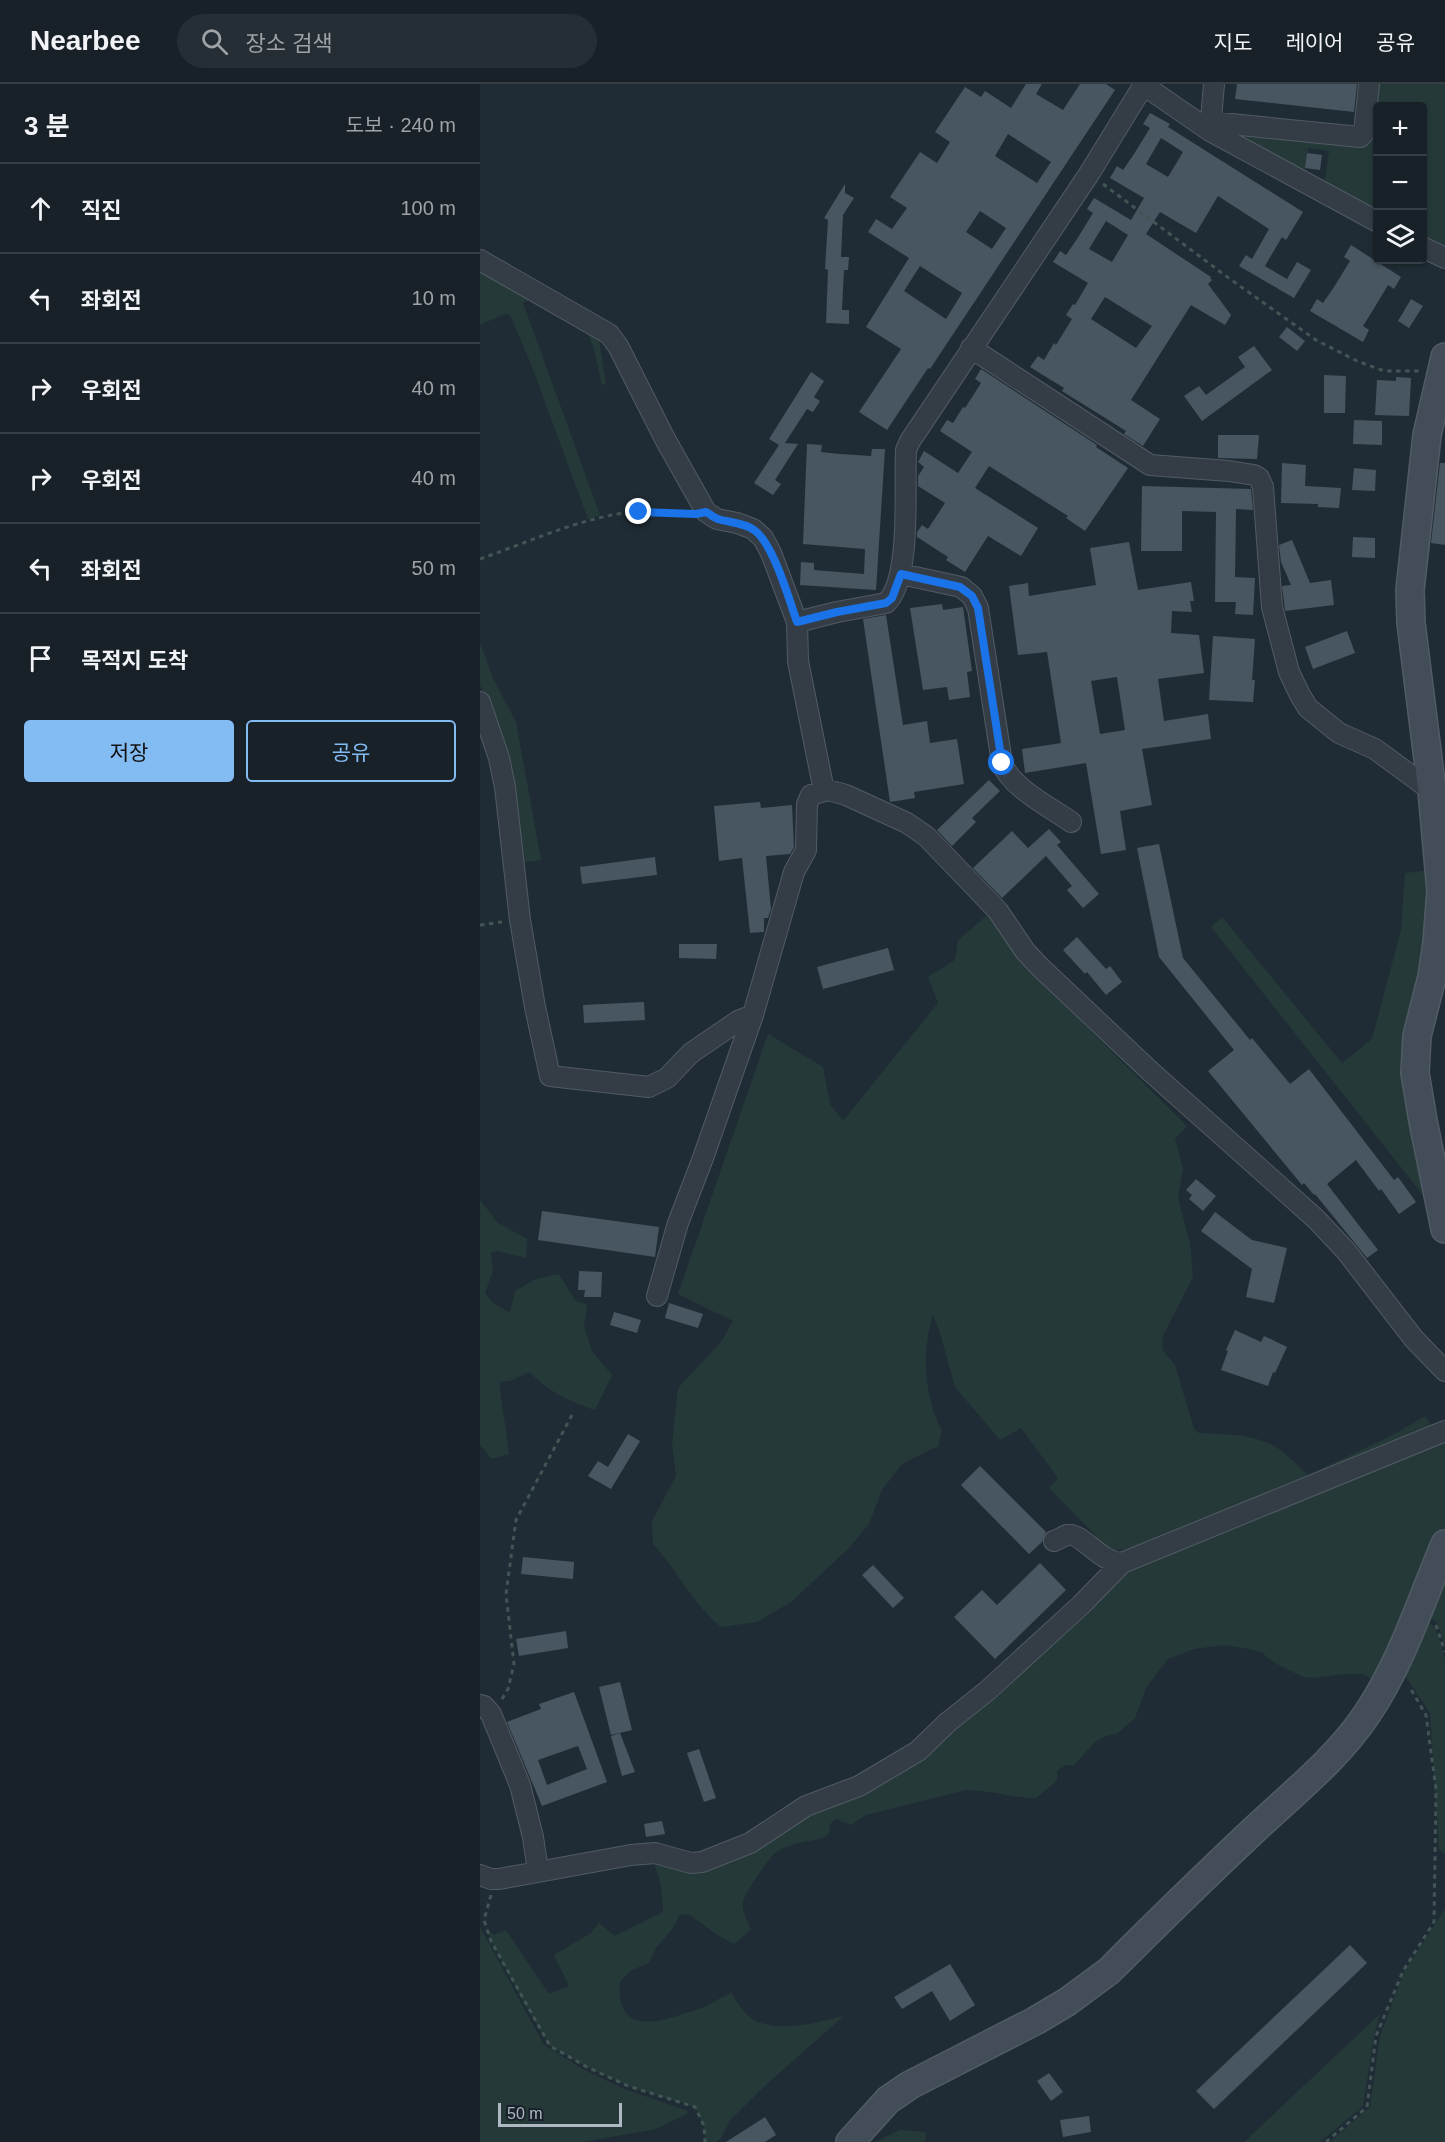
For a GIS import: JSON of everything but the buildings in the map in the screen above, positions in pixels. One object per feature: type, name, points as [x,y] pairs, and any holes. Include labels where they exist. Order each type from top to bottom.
[{"type":"street","points":[[1210,127],[1215,84]]},
{"type":"street","points":[[1210,127],[1360,137],[1364,133],[1369,84]]},
{"type":"street","points":[[797,622],[886,603],[892,598],[901,574],[906,450],[916,430],[1089,174],[1143,85],[1210,127],[1373,220]]},
{"type":"street","points":[[1427,249],[1445,258]]},
{"type":"street","points":[[480,260],[609,334],[618,346],[665,439],[706,512],[717,519],[753,529],[763,538],[797,622],[798,661],[824,790]]},
{"type":"street","points":[[971,348],[1150,465],[1229,471],[1259,478],[1263,487],[1272,607],[1289,672],[1300,695],[1308,708],[1339,733],[1376,749],[1432,791]]},
{"type":"street","points":[[1444,363],[1410,590],[1411,623],[1432,791],[1441,891],[1432,977],[1418,1036],[1416,1073],[1423,1121],[1445,1229]]},
{"type":"street","points":[[901,574],[960,587],[972,596],[978,608],[1002,763],[1006,773],[1016,783],[1071,822]]},
{"type":"street","points":[[480,702],[499,758],[503,778],[520,920],[550,1076],[649,1088],[667,1078],[691,1053],[738,1021],[753,1015]]},
{"type":"street","points":[[657,1296],[678,1223],[704,1158],[753,1015],[794,872],[806,850],[807,804],[812,795],[824,790],[846,795],[907,823],[926,836],[998,911],[1025,951],[1040,967],[1199,1115],[1316,1219],[1360,1268],[1414,1339],[1445,1371]]},
{"type":"street","points":[[1054,1541],[1068,1535],[1079,1537],[1101,1557],[1112,1563],[1122,1563],[1445,1431]]},
{"type":"street","points":[[850,2142],[888,2100],[910,2085],[1051,2012],[1090,1987],[1304,1785],[1346,1741],[1378,1698],[1396,1663],[1445,1544]]},
{"type":"street","points":[[485,1877],[655,1853],[691,1863],[702,1862],[750,1843],[806,1806],[859,1786],[918,1751],[1081,1605],[1122,1563]]},
{"type":"street","points":[[484,1708],[520,1785],[533,1837],[538,1871]]},
{"type":"path","points":[[1089,174],[1316,340],[1357,361],[1384,371],[1402,372],[1444,363]]},
{"type":"path","points":[[480,559],[589,520],[614,514],[706,512]]},
{"type":"path","points":[[480,925],[520,920]]},
{"type":"path","points":[[484,1708],[502,1699],[508,1689],[514,1664],[506,1594],[516,1520],[572,1415]]},
{"type":"path","points":[[1326,2142],[1367,2107],[1376,2036],[1403,1971],[1434,1922],[1436,1789],[1426,1715],[1396,1663]]},
{"type":"path","points":[[485,1877],[490,1898],[484,1920],[490,1941],[550,2046],[587,2067],[628,2086],[695,2107],[704,2126],[705,2142]]},
{"type":"green space","points":[[1376,84],[1445,84],[1445,246],[1427,243],[1427,102],[1374,102]]},
{"type":"green space","points":[[1373,110],[1373,215],[1324,187],[1329,151],[1308,148],[1305,170],[1301,175],[1239,136],[1369,144]]},
{"type":"green space","points":[[480,263],[597,328],[606,384],[602,385],[594,349],[586,329],[533,298],[523,303],[600,515],[588,519],[531,364],[510,315],[504,314],[480,325]]},
{"type":"green space","points":[[480,643],[493,678],[516,722],[541,860],[519,863],[489,706],[480,685]]},
{"type":"green space","points":[[1431,870],[1424,975],[1430,1204],[1211,927],[1222,917],[1342,1063],[1372,1039],[1401,930],[1405,873]]},
{"type":"green space","points":[[990,913],[1025,966],[1187,1126],[1175,1139],[1183,1168],[1178,1199],[1190,1243],[1193,1277],[1163,1336],[1162,1349],[1175,1365],[1194,1429],[1199,1433],[1250,1437],[1270,1444],[1283,1452],[1308,1475],[1393,1435],[1425,1416],[1432,1427],[1135,1549],[1113,1550],[1100,1540],[1049,1488],[1058,1478],[1021,1428],[1000,1440],[955,1387],[933,1314],[927,1344],[926,1374],[931,1403],[942,1431],[938,1446],[902,1464],[882,1490],[869,1524],[849,1548],[791,1602],[757,1622],[721,1627],[702,1608],[653,1544],[652,1521],[676,1476],[672,1444],[678,1388],[721,1342],[733,1321],[678,1294],[768,1034],[823,1067],[830,1104],[843,1121],[938,1003],[928,977],[955,960],[958,940]]},
{"type":"green space","points":[[480,1200],[498,1223],[527,1239],[526,1258],[498,1251],[491,1252],[493,1271],[485,1293],[493,1303],[510,1313],[515,1291],[536,1279],[559,1274],[575,1300],[587,1305],[584,1326],[592,1351],[612,1375],[595,1410],[559,1395],[529,1372],[510,1381],[499,1382],[509,1454],[491,1459],[480,1444]]},
{"type":"green space","points":[[1445,1437],[1445,1529],[1377,1681],[1362,1674],[1303,1677],[1275,1663],[1261,1652],[1244,1648],[1224,1645],[1194,1649],[1168,1659],[1146,1688],[1135,1718],[1117,1734],[1106,1736],[1095,1742],[1074,1765],[1066,1765],[1057,1771],[1057,1781],[1036,1798],[966,1790],[866,1815],[851,1825],[836,1819],[830,1824],[829,1834],[825,1837],[792,1845],[773,1855],[757,1876],[744,1899],[743,1910],[751,1930],[734,1944],[690,1915],[680,1914],[673,1928],[656,1948],[649,1963],[632,1970],[620,1981],[620,1997],[623,2008],[629,2016],[637,2020],[658,2021],[703,2007],[731,1993],[748,2016],[766,2024],[800,2025],[844,2016],[730,2120],[721,2138],[716,2142],[705,2142],[704,2126],[695,2107],[628,2086],[587,2067],[550,2046],[525,2005],[486,1928],[494,1935],[506,1930],[549,1994],[569,1986],[554,1955],[591,1933],[599,1923],[615,1936],[663,1912],[660,1884],[651,1857],[686,1866],[782,1830],[864,1787],[1122,1573]]},
{"type":"green space","points":[[1445,1581],[1445,1645],[1437,1622],[1430,1618]]},
{"type":"green space","points":[[1429,1623],[1435,1627],[1445,1659],[1445,1855],[1439,1849],[1430,1713],[1405,1675]]},
{"type":"green space","points":[[1445,1909],[1445,2142],[1330,2142],[1370,2107],[1380,2036],[1404,1972]]},
{"type":"green space","points":[[480,1927],[544,2045],[581,2068],[622,2088],[688,2111],[687,2114],[656,2129],[583,2142],[480,2142]]},
{"type":"green space","points":[[1380,2014],[1374,2036],[1363,2106],[1320,2142],[1244,2142]]},
{"type":"green space","points":[[900,2130],[926,2132],[925,2142],[875,2142]]},
{"type":"route","points":[[639,512],[696,514],[706,512],[717,519],[753,529],[763,538],[771,553],[797,622],[886,603],[892,598],[901,574],[960,587],[972,596],[978,608],[1002,763]]}]
